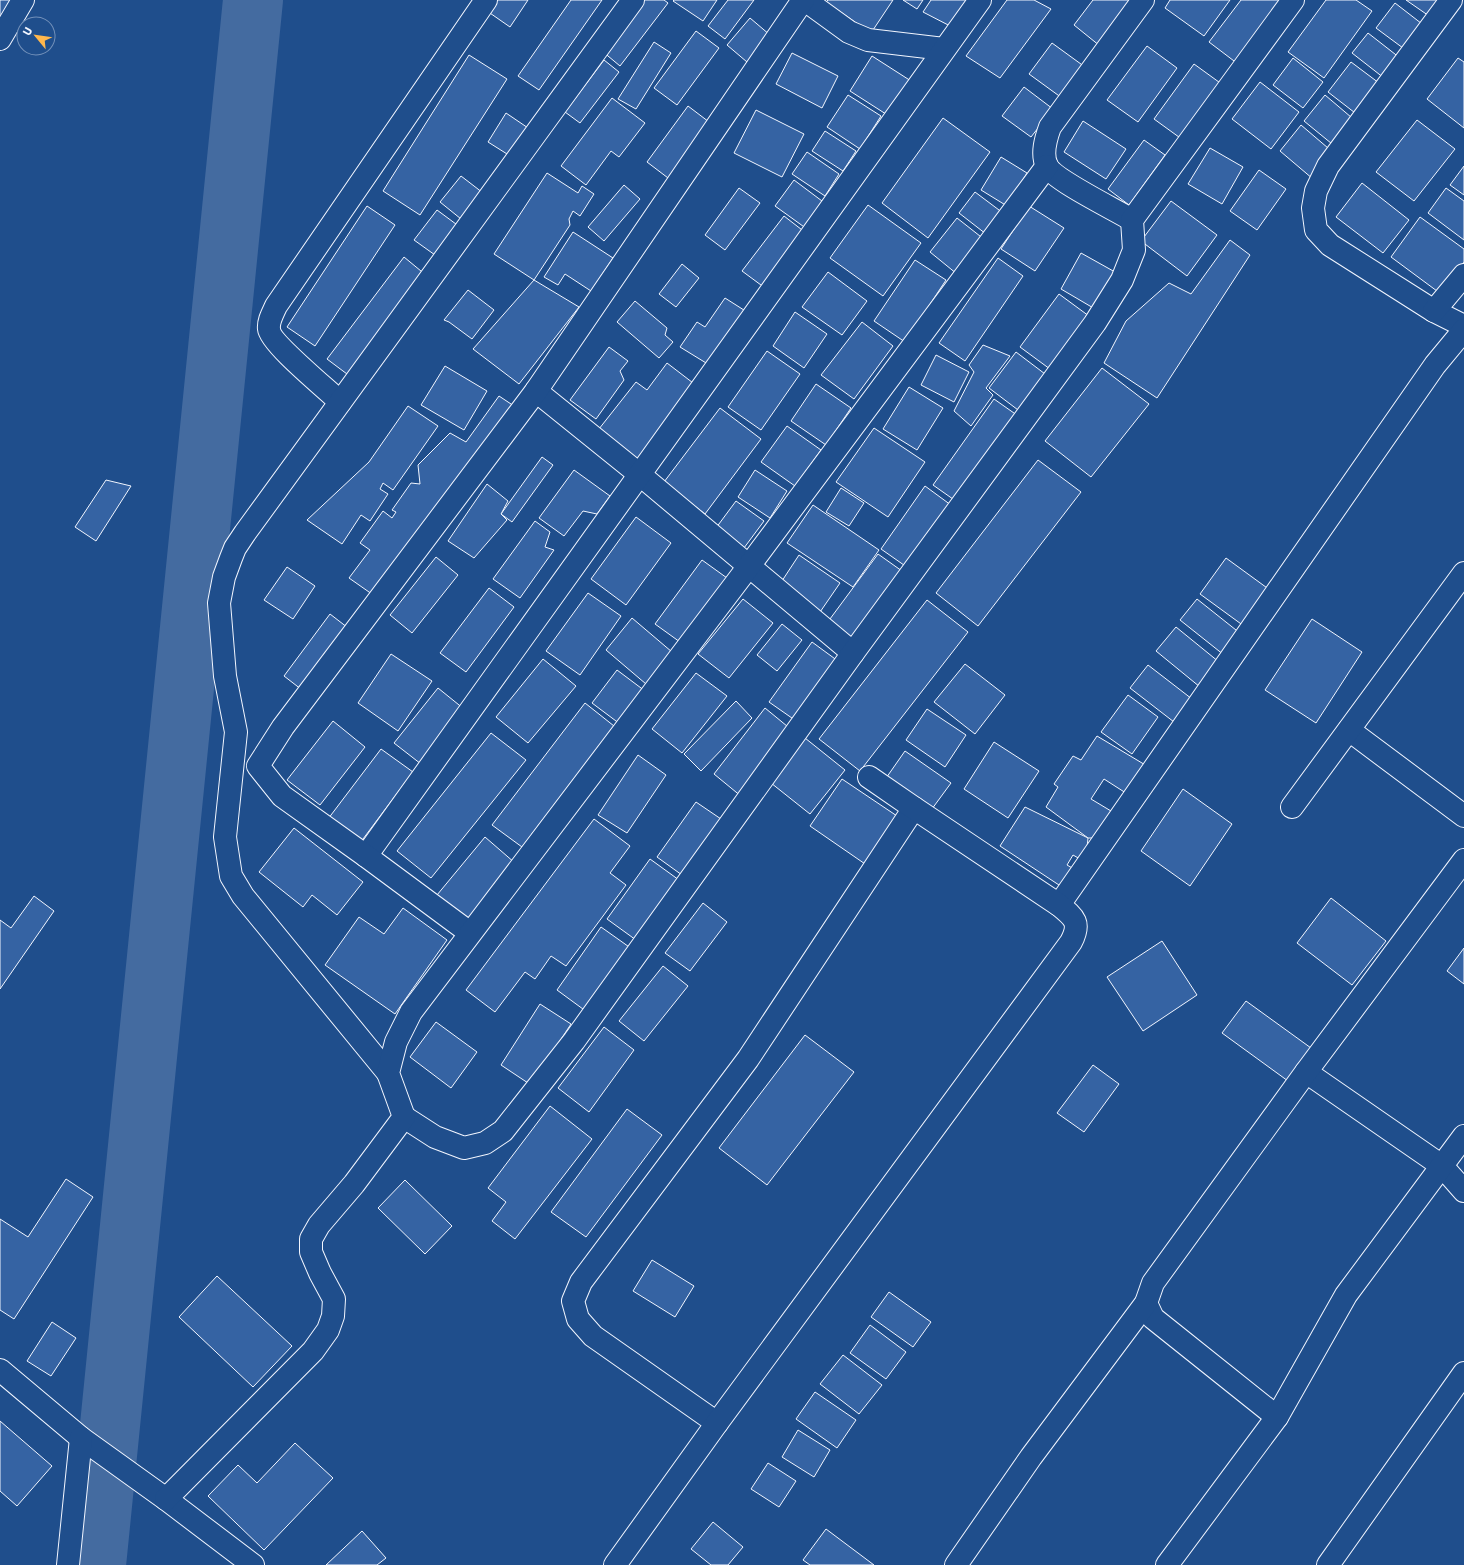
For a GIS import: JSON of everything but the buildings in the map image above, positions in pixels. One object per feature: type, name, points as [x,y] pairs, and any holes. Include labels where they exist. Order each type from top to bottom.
[{"type":"street","points":[[0,39],[23,0]]},
{"type":"street","points":[[340,402],[277,344],[269,331],[269,322],[276,306],[486,0]]},
{"type":"street","points":[[633,0],[235,548],[224,577],[220,603],[225,676],[236,732],[225,837],[231,876],[243,896],[388,1073],[404,1117],[435,1137],[464,1148],[485,1143],[504,1131],[574,1040],[853,653],[1095,323],[1122,280],[1134,250],[1132,220],[1294,0]]},
{"type":"street","points":[[258,766],[288,720],[536,391],[804,0],[849,32],[868,40],[944,50]]},
{"type":"street","points":[[366,856],[980,0]]},
{"type":"street","points":[[1132,220],[1060,178],[1047,166],[1044,151],[1050,127],[1143,0]]},
{"type":"street","points":[[1451,0],[1328,166],[1316,191],[1313,208],[1316,230],[1330,245],[1434,311],[1464,326]]},
{"type":"street","points":[[388,1073],[396,1042],[411,1012],[749,566],[1047,166]]},
{"type":"street","points":[[1434,311],[1464,275]]},
{"type":"street","points":[[1059,905],[1435,365],[1464,330]]},
{"type":"street","points":[[536,391],[639,474],[853,653]]},
{"type":"street","points":[[1292,806],[1464,573]]},
{"type":"street","points":[[1349,730],[1464,816]]},
{"type":"street","points":[[236,732],[258,766],[282,796],[366,856],[470,934]]},
{"type":"street","points":[[615,1565],[717,1423],[1071,942],[1076,932],[1073,916],[1059,905],[870,777]]},
{"type":"street","points":[[717,1423],[593,1336],[578,1319],[573,1301],[581,1282],[748,1059],[914,808]]},
{"type":"street","points":[[956,1565],[1031,1457],[1146,1303],[1153,1283],[1306,1072],[1464,860]]},
{"type":"street","points":[[1306,1072],[1442,1166],[1464,1191]]},
{"type":"street","points":[[166,1499],[313,1351],[328,1330],[333,1316],[334,1299],[311,1252],[311,1239],[319,1225],[354,1184],[404,1117]]},
{"type":"street","points":[[1167,1565],[1277,1417],[1346,1296],[1464,1136]]},
{"type":"street","points":[[1146,1303],[1153,1318],[1277,1417]]},
{"type":"street","points":[[0,1370],[87,1443],[166,1499],[253,1565]]},
{"type":"street","points":[[1328,1565],[1464,1373]]},
{"type":"street","points":[[68,1565],[87,1443]]},
{"type":"waterway","points":[[96,1565],[253,0]]}]
